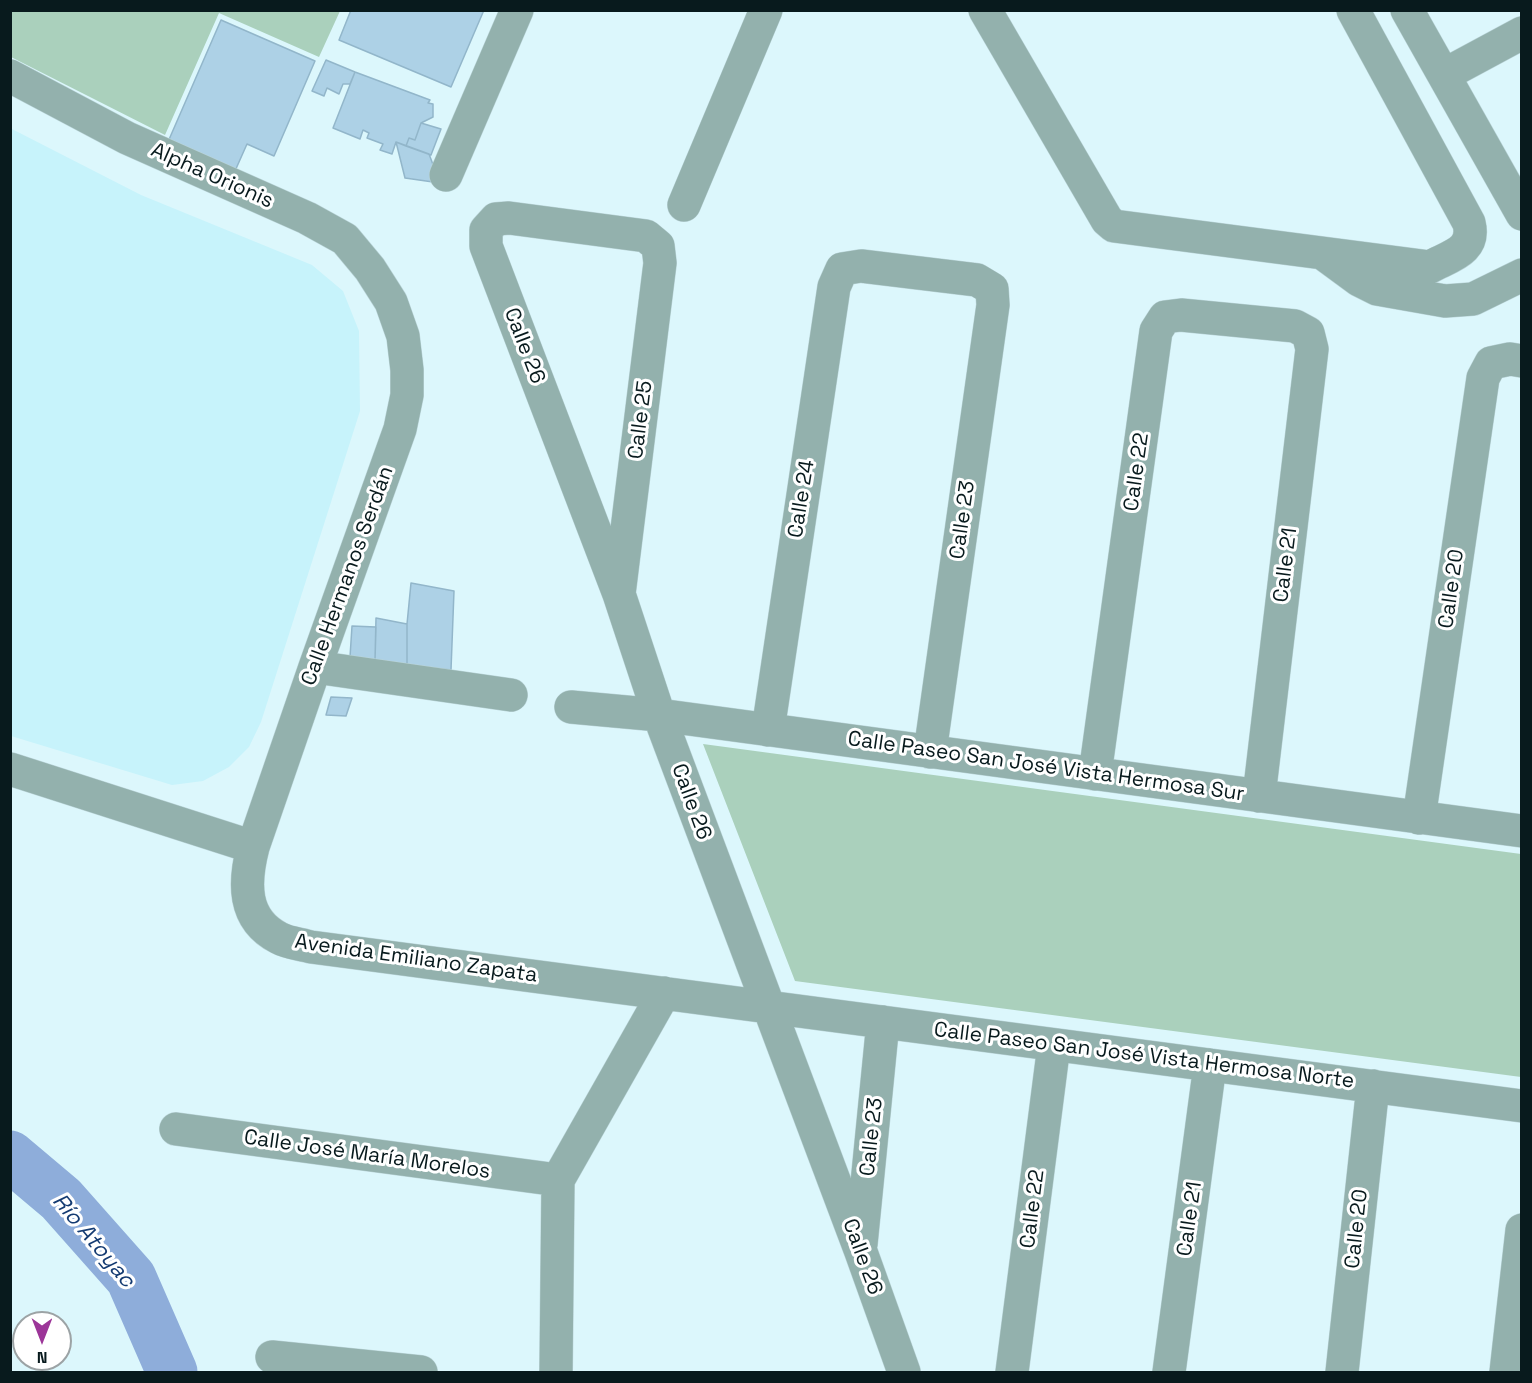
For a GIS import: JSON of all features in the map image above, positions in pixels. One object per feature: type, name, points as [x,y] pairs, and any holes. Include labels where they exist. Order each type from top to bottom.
[{"type":"street","points":[[446,175],[517,10]]},
{"type":"street","points":[[684,205],[766,10]]},
{"type":"street","points":[[985,10],[1107,220],[1114,226],[1430,267],[1460,251],[1468,244],[1472,233],[1469,223],[1353,10]]},
{"type":"street","points":[[1407,10],[1521,214]]},
{"type":"street","points":[[1444,75],[1521,33]]},
{"type":"street","name":"Alpha Orionis","points":[[10,76],[127,138],[307,218],[345,239],[370,269],[391,302]]},
{"type":"street","name":"Calle 26","points":[[658,246],[646,236],[509,218],[496,219],[486,230],[486,246],[619,594],[659,715],[904,1372]]},
{"type":"street","name":"Calle 25","points":[[619,594],[660,263],[658,246]]},
{"type":"street","points":[[1322,254],[1359,280],[1377,289],[1445,301],[1473,299],[1521,275]]},
{"type":"street","name":"Calle 23","points":[[842,269],[861,266],[977,280],[992,289],[993,305],[930,752]]},
{"type":"street","name":"Calle 24","points":[[768,730],[834,287],[842,269]]},
{"type":"street","name":"Calle Hermanos Serdán","points":[[253,847],[400,429],[407,395],[408,370],[403,336],[391,302]]},
{"type":"street","name":"Calle 22","points":[[1095,774],[1156,331],[1165,317],[1181,315],[1295,326],[1308,333]]},
{"type":"street","name":"Calle 21","points":[[1259,796],[1312,349],[1308,333]]},
{"type":"street","name":"Calle 20","points":[[1419,818],[1483,378],[1506,362]]},
{"type":"street","points":[[315,666],[511,695]]},
{"type":"street","name":"Calle Paseo San José Vista Hermosa Sur","points":[[571,707],[659,715],[1521,831]]},
{"type":"street","points":[[10,769],[253,847]]},
{"type":"street","name":"Avenida Emiliano Zapata","points":[[253,847],[248,867],[247,896],[256,920],[279,938],[311,947],[767,1007]]},
{"type":"street","points":[[556,1372],[558,1180],[664,993]]},
{"type":"street","name":"Calle Paseo San José Vista Hermosa Norte","points":[[767,1007],[1521,1106]]},
{"type":"street","name":"Calle 23","points":[[861,1252],[883,1022]]},
{"type":"street","name":"Calle 22","points":[[1012,1372],[1054,1045]]},
{"type":"street","name":"Calle 21","points":[[1169,1372],[1210,1065]]},
{"type":"street","name":"Calle 20","points":[[1342,1372],[1373,1086]]},
{"type":"street","name":"Calle José María Morelos","points":[[176,1130],[558,1180]]},
{"type":"street","points":[[1506,1372],[1521,1230]]},
{"type":"street","points":[[272,1357],[421,1372]]},
{"type":"shaded area","points":[[10,128],[141,195],[312,265],[343,291],[359,331],[360,411],[261,722],[249,747],[229,767],[203,781],[172,785],[11,736]]},
{"type":"green space","points":[[10,11],[340,11],[319,57],[219,13],[165,135],[11,57]]},
{"type":"green space","points":[[703,744],[1521,854],[1521,1077],[795,981]]},
{"type":"building","points":[[351,10],[484,10],[451,87],[339,40]]},
{"type":"building","points":[[221,20],[315,61],[274,156],[247,144],[231,180],[164,151]]},
{"type":"building","points":[[326,60],[355,72],[350,84],[343,84],[339,94],[327,88],[324,96],[312,91]]},
{"type":"building","points":[[355,72],[430,100],[428,103],[433,104],[433,117],[421,123],[415,140],[409,138],[406,146],[396,142],[392,154],[380,150],[383,144],[367,138],[369,133],[363,130],[360,139],[333,128]]},
{"type":"building","points":[[421,123],[441,129],[431,155],[406,146],[409,138],[415,140]]},
{"type":"building","points":[[396,142],[429,154],[440,183],[405,178]]},
{"type":"building","points":[[411,583],[454,591],[451,670],[407,665],[407,624]]},
{"type":"building","points":[[376,618],[407,624],[407,665],[375,660]]},
{"type":"building","points":[[352,626],[376,627],[375,660],[350,657]]},
{"type":"building","points":[[331,697],[352,698],[346,716],[326,715]]},
{"type":"waterway","name":"Río Atoyac","points":[[10,1156],[61,1199],[131,1278],[172,1372]]}]
